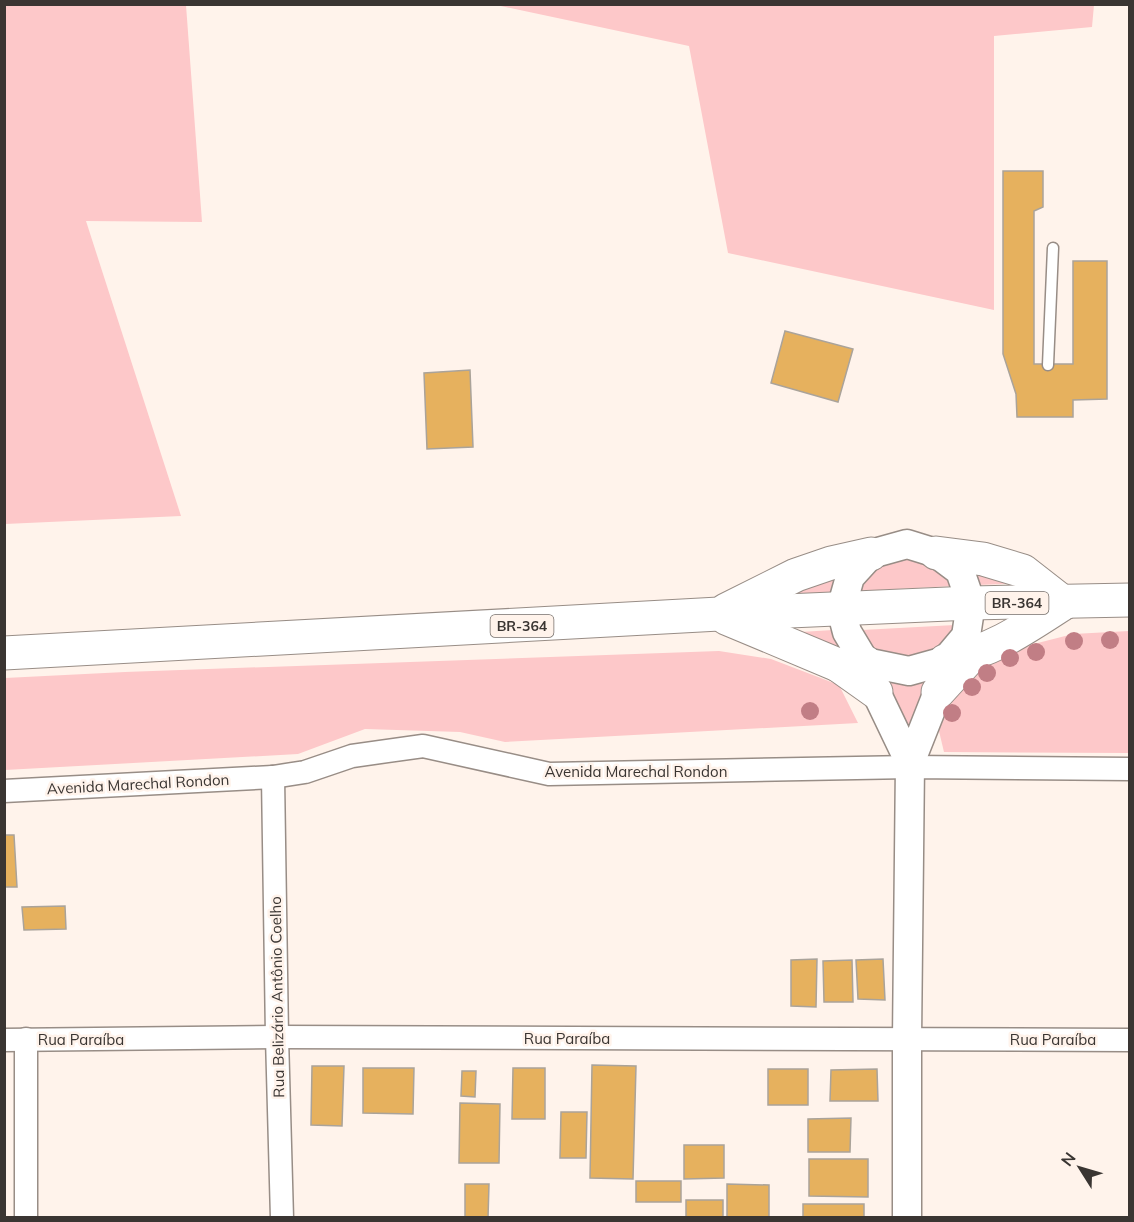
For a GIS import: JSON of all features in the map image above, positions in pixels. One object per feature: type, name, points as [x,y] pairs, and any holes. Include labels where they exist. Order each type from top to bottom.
[{"type":"highway","points":[[936,552],[983,559],[1023,571],[1064,603],[994,647],[952,670]]},
{"type":"highway","points":[[719,614],[796,575],[831,563],[871,554]]},
{"type":"highway","name":"BR-364","points":[[4,653],[719,614],[971,603],[1130,600]]},
{"type":"highway","points":[[719,614],[761,634],[860,673]]},
{"type":"street","points":[[907,1218],[910,765],[966,636],[971,603],[960,571],[936,552],[907,544],[871,554],[850,578],[841,609],[860,673],[910,765]]},
{"type":"street","points":[[860,673],[952,670]]},
{"type":"street","name":"Avenida Marechal Rondon","points":[[4,791],[273,777],[305,772],[352,756],[423,746],[549,774],[910,765],[1130,769]]},
{"type":"street","name":"Rua Belizário Antônio Coelho","points":[[273,777],[282,1218]]},
{"type":"street","name":"Rua Paraíba","points":[[15,1040],[277,1037],[1130,1040]]},
{"type":"street","points":[[15,1040],[26,1218]]},
{"type":"lane","points":[[1048,365],[1053,248]]},
{"type":"shaded area","points":[[4,5],[186,5],[202,222],[86,221],[181,516],[5,524]]},
{"type":"shaded area","points":[[496,5],[1094,5],[1092,27],[994,36],[994,310],[728,253],[689,46]]},
{"type":"shaded area","points":[[898,556],[935,565],[954,586],[859,591],[867,574]]},
{"type":"shaded area","points":[[970,565],[1028,583],[977,585]]},
{"type":"shaded area","points":[[838,571],[834,594],[778,596]]},
{"type":"shaded area","points":[[955,625],[950,634],[937,647],[930,652],[914,656],[894,655],[879,651],[874,648],[862,630]]},
{"type":"shaded area","points":[[833,630],[846,655],[784,633]]},
{"type":"shaded area","points":[[1129,631],[1129,753],[944,752],[938,727],[947,706],[968,679],[997,658],[1022,647],[1073,634]]},
{"type":"shaded area","points":[[719,651],[771,659],[839,685],[858,723],[505,742],[460,732],[365,729],[298,754],[5,770],[5,678]]},
{"type":"shaded area","points":[[880,678],[932,678],[908,744]]},
{"type":"building","points":[[1003,171],[1043,171],[1043,207],[1034,211],[1034,364],[1073,364],[1073,261],[1107,261],[1107,399],[1073,400],[1073,417],[1017,417],[1016,394],[1003,354]]},
{"type":"building","points":[[785,331],[853,349],[838,402],[771,383]]},
{"type":"building","points":[[470,370],[473,447],[427,449],[424,373]]},
{"type":"building","points":[[4,835],[14,835],[17,887],[4,887]]},
{"type":"building","points":[[65,906],[66,929],[24,930],[22,907]]},
{"type":"building","points":[[817,959],[816,1007],[791,1006],[791,960]]},
{"type":"building","points":[[883,959],[885,1000],[858,999],[856,960]]},
{"type":"building","points":[[852,960],[853,1002],[824,1002],[823,961]]},
{"type":"building","points":[[592,1065],[636,1066],[633,1179],[590,1178]]},
{"type":"building","points":[[312,1066],[344,1066],[342,1126],[311,1125]]},
{"type":"building","points":[[363,1068],[414,1068],[413,1114],[363,1113]]},
{"type":"building","points":[[513,1068],[545,1068],[545,1119],[512,1119]]},
{"type":"building","points":[[768,1069],[808,1069],[808,1105],[768,1105]]},
{"type":"building","points":[[877,1069],[878,1101],[830,1101],[831,1070]]},
{"type":"building","points":[[462,1071],[476,1071],[475,1097],[461,1096]]},
{"type":"building","points":[[460,1103],[500,1104],[499,1163],[459,1163]]},
{"type":"building","points":[[561,1112],[587,1112],[586,1158],[560,1158]]},
{"type":"building","points":[[851,1118],[850,1152],[808,1152],[808,1119]]},
{"type":"building","points":[[684,1145],[724,1145],[724,1178],[684,1179]]},
{"type":"building","points":[[809,1159],[868,1159],[868,1197],[809,1196]]},
{"type":"building","points":[[636,1181],[681,1181],[681,1202],[636,1202]]},
{"type":"building","points":[[465,1184],[489,1184],[488,1218],[465,1218]]},
{"type":"building","points":[[727,1184],[769,1185],[769,1218],[727,1218]]},
{"type":"building","points":[[686,1200],[723,1200],[723,1218],[686,1218]]},
{"type":"building","points":[[803,1204],[864,1204],[864,1218],[803,1218]]}]
